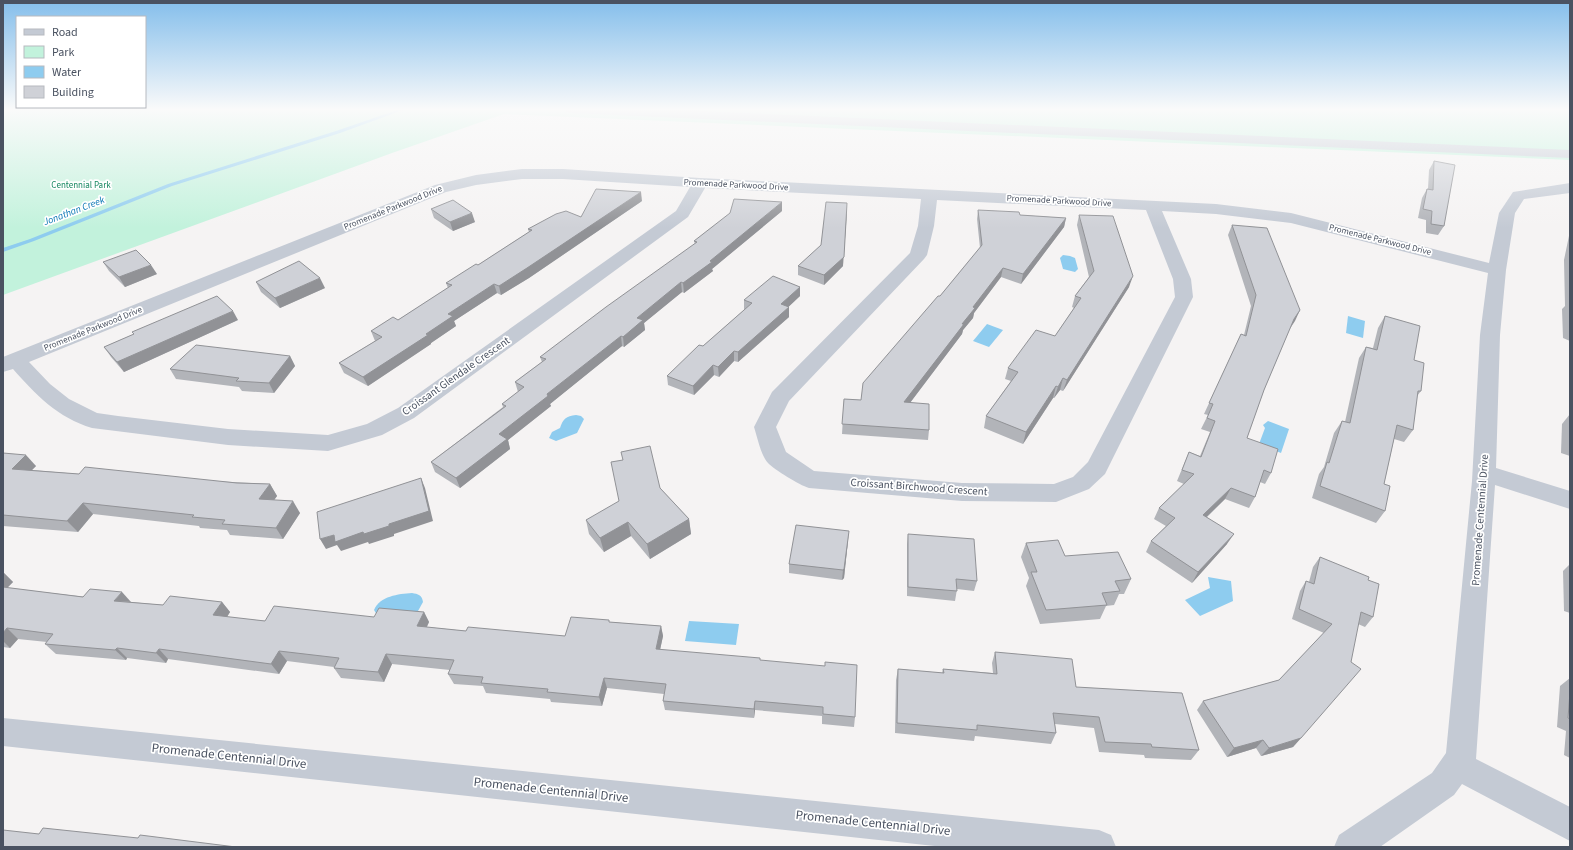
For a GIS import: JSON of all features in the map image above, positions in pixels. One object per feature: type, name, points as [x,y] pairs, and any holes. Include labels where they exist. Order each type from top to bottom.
[{"type":"street","points":[[1452,149],[1570,154]]},
{"type":"street","name":"Promenade Parkwood Drive","points":[[10,362],[441,188],[476,180],[522,174],[562,174],[700,183],[1216,209],[1291,218],[1497,270]]},
{"type":"street","name":"Croissant Glendale Crescent","points":[[10,362],[61,404],[92,420],[228,437],[328,443],[374,430],[406,413],[682,214],[700,183]]},
{"type":"street","name":"Promenade Centennial Drive","points":[[1351,847],[1443,784],[1461,758],[1484,473],[1490,335],[1497,270],[1507,212],[1519,195],[1570,188]]},
{"type":"street","name":"Croissant Birchwood Crescent","points":[[930,195],[926,226],[918,255],[780,397],[764,427],[776,457],[809,479],[962,492],[1056,494],[1081,484],[1097,468],[1184,297],[1182,279],[1152,206]]},
{"type":"street","points":[[1484,473],[1570,500]]},
{"type":"street","name":"Promenade Centennial Drive","points":[[3,732],[1099,847]]},
{"type":"street","points":[[1456,765],[1570,825]]},
{"type":"green space","name":"Centennial Park","points":[[3,149],[404,149],[392,153],[3,295]]},
{"type":"green space","points":[[1307,149],[1570,149],[1570,160]]},
{"type":"water","points":[[1063,255],[1075,258],[1078,269],[1075,272],[1063,269],[1060,258]]},
{"type":"water","points":[[1348,316],[1365,321],[1363,338],[1346,333]]},
{"type":"water","points":[[987,324],[1003,330],[989,347],[973,341]]},
{"type":"water","points":[[576,415],[581,416],[584,419],[577,433],[556,441],[549,438],[552,432],[560,428],[565,418]]},
{"type":"water","points":[[1268,421],[1289,429],[1281,453],[1259,444],[1265,428],[1263,425]]},
{"type":"water","points":[[1208,577],[1231,581],[1233,601],[1200,616],[1185,600],[1210,588]]},
{"type":"water","points":[[412,593],[419,595],[422,598],[423,602],[418,611],[413,613],[377,615],[374,610],[380,602],[385,599],[395,595]]},
{"type":"water","points":[[689,621],[739,624],[736,645],[685,641]]},
{"type":"building","points":[[1434,161],[1455,165],[1444,226],[1431,224],[1432,211],[1423,209],[1427,189],[1433,190]]},
{"type":"building","points":[[596,189],[641,192],[499,286],[494,284],[448,314],[453,316],[426,334],[428,335],[363,377],[339,363],[382,337],[371,331],[393,317],[398,320],[452,285],[446,283],[476,264],[478,265],[532,230],[528,229],[556,214],[566,211],[581,217]]},
{"type":"building","points":[[734,199],[782,202],[710,261],[712,262],[683,283],[681,282],[637,318],[643,320],[623,337],[621,336],[499,434],[507,439],[456,478],[431,462],[506,406],[502,404],[524,387],[515,382],[546,359],[540,357],[606,307],[697,242],[694,241],[730,213]]},
{"type":"building","points":[[453,200],[472,213],[450,222],[431,209]]},
{"type":"building","points":[[826,202],[847,203],[844,257],[824,275],[798,266],[821,245]]},
{"type":"building","points":[[978,210],[1019,212],[1020,215],[1066,218],[1023,274],[1003,268],[973,307],[975,308],[962,324],[964,324],[904,402],[929,404],[929,430],[842,424],[844,399],[861,400],[863,383],[938,296],[940,296],[982,245]]},
{"type":"building","points":[[1079,215],[1113,216],[1133,276],[1067,380],[1063,378],[1058,387],[1056,386],[1026,432],[986,416],[1018,372],[1008,368],[1036,330],[1055,336],[1081,298],[1075,296],[1094,271]]},
{"type":"building","points":[[1232,225],[1267,228],[1300,310],[1294,319],[1264,390],[1247,438],[1278,449],[1271,473],[1264,470],[1255,497],[1231,488],[1203,515],[1234,534],[1198,572],[1151,541],[1175,518],[1159,508],[1194,474],[1182,470],[1189,452],[1201,457],[1215,421],[1207,418],[1213,404],[1209,403],[1241,334],[1246,336],[1256,295]]},
{"type":"building","points":[[136,250],[151,265],[119,277],[103,262]]},
{"type":"building","points":[[299,261],[320,278],[275,298],[256,282]]},
{"type":"building","points":[[773,276],[800,287],[781,304],[789,307],[738,352],[734,351],[718,367],[713,365],[693,386],[667,376],[699,345],[703,346],[752,303],[744,300]]},
{"type":"building","points":[[217,296],[233,311],[117,362],[104,347],[134,334],[132,332]]},
{"type":"building","points":[[1385,316],[1420,326],[1414,360],[1424,363],[1421,391],[1418,391],[1413,430],[1397,425],[1384,484],[1390,486],[1385,511],[1320,486],[1342,421],[1350,423],[1366,347],[1377,350]]},
{"type":"building","points":[[196,345],[290,356],[269,383],[236,381],[239,378],[170,369]]},
{"type":"building","points":[[650,446],[660,488],[689,519],[647,544],[628,522],[600,538],[586,520],[619,501],[611,462],[623,460],[621,452]]},
{"type":"building","points":[[3,453],[26,455],[12,469],[79,474],[85,467],[237,483],[270,484],[259,499],[293,501],[276,528],[222,524],[225,520],[192,517],[194,515],[83,503],[67,521],[3,515]]},
{"type":"building","points":[[421,478],[429,511],[389,524],[389,526],[364,534],[363,532],[335,542],[334,535],[320,539],[317,512]]},
{"type":"building","points":[[796,525],[849,531],[844,569],[789,564]]},
{"type":"building","points":[[908,534],[974,539],[977,581],[956,579],[957,591],[908,587]]},
{"type":"building","points":[[1058,540],[1065,556],[1118,552],[1131,579],[1115,581],[1120,591],[1102,593],[1107,605],[1046,610],[1031,572],[1037,572],[1026,543]]},
{"type":"building","points":[[1320,557],[1369,577],[1368,580],[1379,584],[1373,617],[1361,612],[1351,662],[1361,669],[1301,738],[1269,748],[1263,740],[1234,748],[1203,701],[1279,680],[1332,624],[1299,609],[1306,581],[1314,584]]},
{"type":"building","points":[[3,587],[83,597],[90,589],[122,592],[114,601],[163,605],[170,596],[222,602],[213,615],[265,621],[274,606],[374,617],[379,608],[424,612],[417,626],[466,631],[468,627],[565,636],[571,617],[661,626],[656,649],[760,658],[760,660],[825,666],[825,662],[857,665],[855,717],[823,714],[823,707],[755,701],[754,709],[663,701],[666,684],[604,678],[599,697],[547,692],[548,689],[481,683],[483,677],[448,674],[454,660],[386,654],[378,672],[334,668],[339,658],[279,651],[271,664],[159,649],[156,653],[117,648],[115,650],[45,644],[53,634],[7,628],[3,633]]},
{"type":"building","points":[[995,652],[1072,659],[1076,687],[1182,693],[1199,750],[1152,747],[1151,744],[1105,742],[1099,717],[1053,713],[1056,733],[977,725],[977,730],[897,723],[898,669],[944,673],[943,669],[997,674]]},
{"type":"building","points":[[1570,692],[1570,719],[1568,718]]},
{"type":"building","points":[[43,828],[138,838],[140,835],[236,847],[3,847],[3,830],[39,834]]},
{"type":"waterway","name":"Jonathan Creek","points":[[3,250],[170,185],[285,149]]}]
